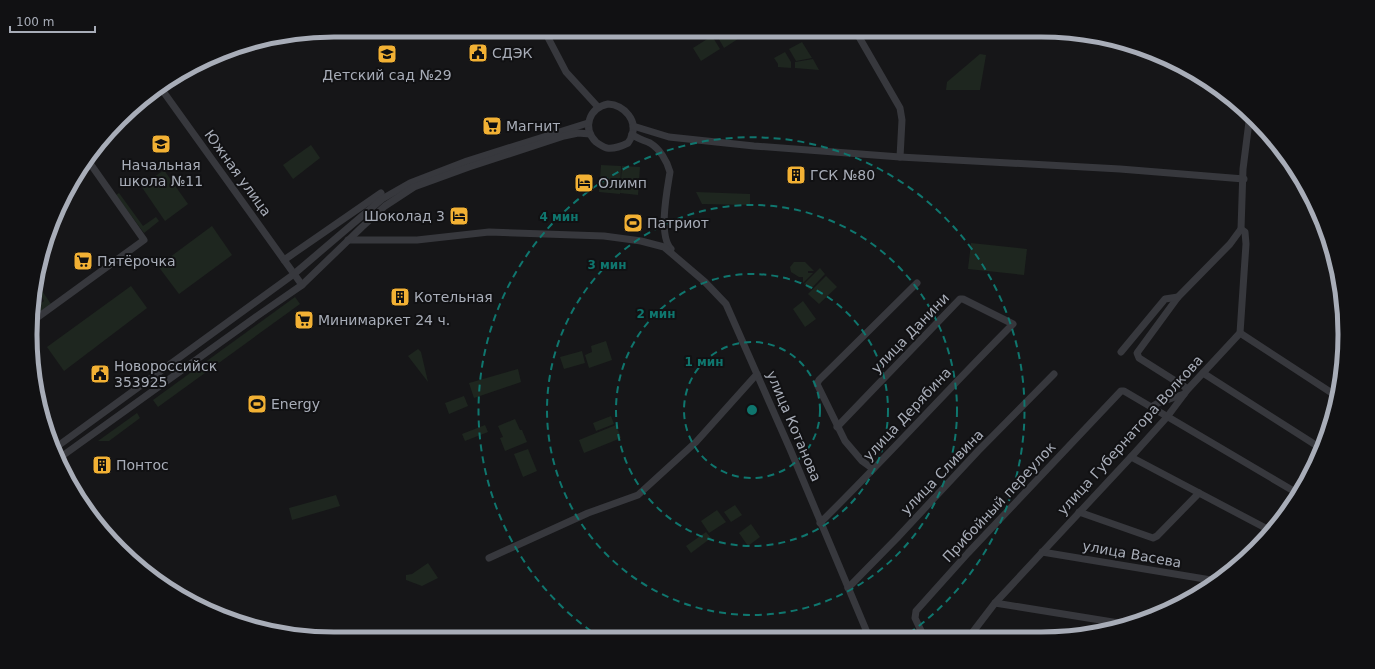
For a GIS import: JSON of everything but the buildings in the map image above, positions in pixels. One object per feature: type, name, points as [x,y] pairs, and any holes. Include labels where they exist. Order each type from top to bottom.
[{"type":"street","points":[[548,37],[566,72],[598,107]]},
{"type":"street","points":[[859,37],[900,108],[902,120],[900,157]]},
{"type":"street","name":"Южная улица","points":[[163,91],[302,285]]},
{"type":"street","points":[[628,143],[632,134],[630,116],[618,106],[608,104],[598,107],[590,117],[588,123],[590,134],[601,146],[606,148],[616,147],[628,143],[646,145],[652,148],[660,157],[664,167],[665,176],[661,239],[664,247]]},
{"type":"street","points":[[1186,392],[1140,358],[1137,353],[1178,297],[1230,244],[1241,228],[1244,179],[1243,169],[1249,122]]},
{"type":"street","points":[[59,445],[294,274],[382,199],[410,183],[467,161],[588,123]]},
{"type":"street","points":[[632,126],[669,137],[747,145],[900,157],[1120,169],[1244,179]]},
{"type":"street","points":[[63,455],[302,285],[385,206],[414,187],[564,136],[578,133],[590,134]]},
{"type":"street","points":[[632,134],[655,147],[666,160],[670,172],[664,222],[667,245],[700,274],[705,282]]},
{"type":"street","points":[[655,147],[655,142],[660,135]]},
{"type":"street","points":[[38,317],[144,240],[90,164]]},
{"type":"street","points":[[284,260],[381,193]]},
{"type":"street","points":[[1241,228],[1245,232],[1246,244],[1240,333],[1332,393]]},
{"type":"street","points":[[348,240],[417,240],[489,232],[604,236],[652,243],[664,247]]},
{"type":"street","points":[[356,233],[357,237],[363,240]]},
{"type":"street","points":[[652,243],[661,239]]},
{"type":"street","name":"улица Котанова","points":[[664,247],[705,282],[726,304],[790,449],[867,632]]},
{"type":"street","points":[[873,469],[862,461],[845,441],[817,384],[819,380],[917,284]]},
{"type":"street","points":[[1121,352],[1165,299],[1178,297]]},
{"type":"street","name":"улица Данини","points":[[837,427],[960,299],[963,299],[1013,324]]},
{"type":"street","name":"улица Дерябина","points":[[820,523],[1013,324]]},
{"type":"street","name":"улица Губернатора Волкова","points":[[973,632],[995,603],[1131,457],[1167,417],[1186,392],[1240,333]]},
{"type":"street","points":[[1203,373],[1316,445]]},
{"type":"street","points":[[489,558],[588,513],[638,495],[696,442],[757,374]]},
{"type":"street","name":"улица Сливина","points":[[848,588],[978,451],[1054,374]]},
{"type":"street","name":"Прибойный переулок","points":[[922,632],[915,618],[916,611],[968,553],[1121,391],[1124,391],[1151,407]]},
{"type":"street","points":[[1186,392],[1151,407],[1293,491]]},
{"type":"street","points":[[1131,457],[1266,528]]},
{"type":"street","points":[[1079,512],[1152,538],[1156,536],[1198,493]]},
{"type":"street","name":"улица Васева","points":[[1042,552],[1209,580]]},
{"type":"street","points":[[995,603],[1115,622]]},
{"type":"shaded area","points":[[713,37],[720,49],[701,61],[693,48]]},
{"type":"shaded area","points":[[718,37],[741,37],[724,48]]},
{"type":"shaded area","points":[[802,42],[812,58],[796,61],[789,49]]},
{"type":"shaded area","points":[[785,52],[791,62],[791,68],[778,67],[778,64],[774,58]]},
{"type":"shaded area","points":[[980,54],[986,55],[980,90],[946,90],[947,82]]},
{"type":"shaded area","points":[[813,59],[819,70],[795,68],[795,62]]},
{"type":"shaded area","points":[[311,145],[320,158],[293,179],[283,165]]},
{"type":"shaded area","points":[[601,165],[621,166],[620,194],[599,192]]},
{"type":"shaded area","points":[[622,166],[640,167],[638,195],[620,193]]},
{"type":"shaded area","points":[[164,170],[188,204],[165,221],[141,186]]},
{"type":"shaded area","points":[[696,192],[750,194],[750,205],[702,204]]},
{"type":"shaded area","points":[[119,193],[143,226],[156,217],[159,221],[144,233],[116,195]]},
{"type":"shaded area","points":[[212,226],[232,255],[179,294],[158,266]]},
{"type":"shaded area","points":[[971,243],[1027,249],[1024,275],[968,269]]},
{"type":"shaded area","points":[[794,262],[805,262],[814,271],[808,271],[808,273],[813,273],[803,283],[803,277],[799,277],[791,272],[790,267]]},
{"type":"shaded area","points":[[820,268],[825,274],[810,290],[804,284]]},
{"type":"shaded area","points":[[826,276],[837,287],[819,304],[808,294]]},
{"type":"shaded area","points":[[131,286],[147,308],[64,371],[47,347]]},
{"type":"shaded area","points":[[41,289],[51,304],[38,315],[39,305],[44,301],[40,294]]},
{"type":"shaded area","points":[[295,297],[300,304],[158,407],[153,400]]},
{"type":"shaded area","points":[[803,301],[816,319],[805,327],[793,309]]},
{"type":"shaded area","points":[[606,341],[612,360],[589,368],[585,355],[592,352],[591,346]]},
{"type":"shaded area","points":[[418,349],[421,352],[428,382],[408,356]]},
{"type":"shaded area","points":[[582,351],[585,363],[564,369],[560,357]]},
{"type":"shaded area","points":[[518,369],[521,382],[474,398],[469,383]]},
{"type":"shaded area","points":[[464,396],[468,406],[449,414],[445,403]]},
{"type":"shaded area","points":[[137,413],[140,418],[109,441],[98,441]]},
{"type":"shaded area","points":[[611,416],[614,424],[596,431],[593,423]]},
{"type":"shaded area","points":[[515,419],[527,442],[505,451],[500,438],[503,437],[498,426]]},
{"type":"shaded area","points":[[485,425],[488,432],[465,441],[462,434]]},
{"type":"shaded area","points":[[616,425],[621,438],[584,453],[579,440]]},
{"type":"shaded area","points":[[528,449],[537,471],[523,477],[514,454]]},
{"type":"shaded area","points":[[336,495],[340,506],[292,520],[289,508]]},
{"type":"shaded area","points":[[735,505],[742,515],[731,522],[724,512]]},
{"type":"shaded area","points":[[717,510],[726,522],[709,533],[701,521]]},
{"type":"shaded area","points":[[751,524],[760,537],[748,546],[739,533]]},
{"type":"shaded area","points":[[706,532],[711,538],[691,553],[686,546]]},
{"type":"shaded area","points":[[428,563],[438,578],[422,586],[406,580],[406,575],[412,574]]},
{"type":"place","name":"СДЭК","points":[[478,53]]},
{"type":"place","name":"Детский сад №29","points":[[387,54]]},
{"type":"place","name":"Магнит","points":[[492,126]]},
{"type":"place","name":"Начальная школа №11","points":[[161,144]]},
{"type":"place","name":"ГСК №80","points":[[796,175]]},
{"type":"place","name":"Олимп","points":[[584,183]]},
{"type":"place","name":"Шоколад 3","points":[[459,216]]},
{"type":"place","name":"Патриот","points":[[633,223]]},
{"type":"place","name":"Пятёрочка","points":[[83,261]]},
{"type":"place","name":"Котельная","points":[[400,297]]},
{"type":"place","name":"Минимаркет 24 ч.","points":[[304,320]]},
{"type":"place","name":"Новороссийск 353925","points":[[100,374]]},
{"type":"place","name":"Energy","points":[[257,404]]},
{"type":"place","name":"Понтос","points":[[102,465]]}]
